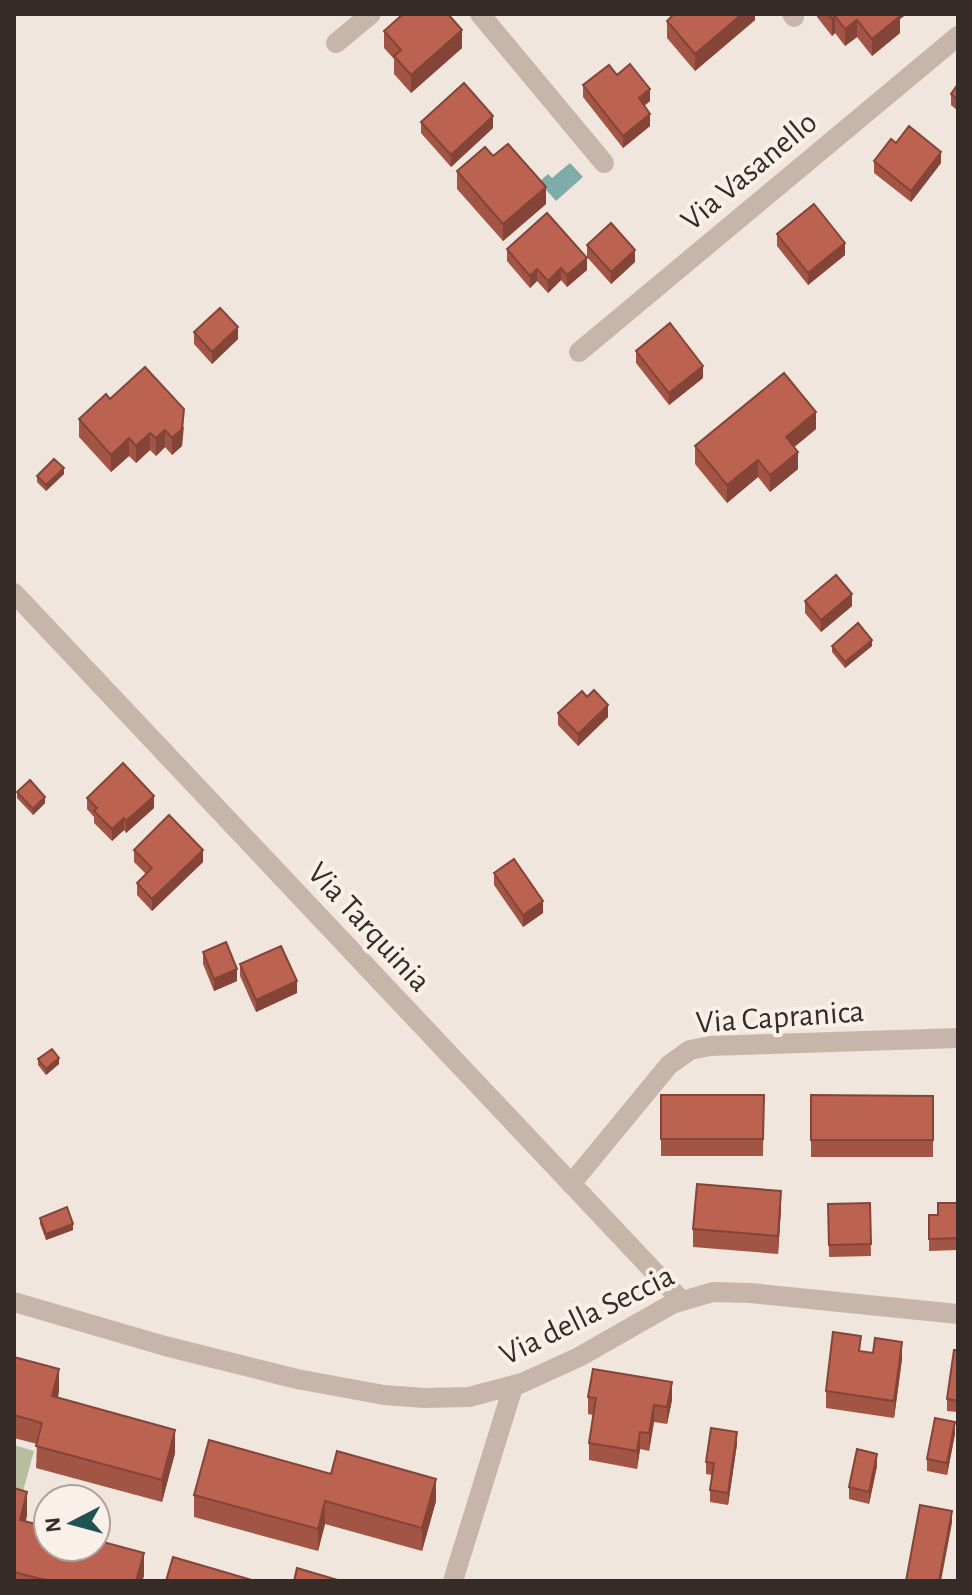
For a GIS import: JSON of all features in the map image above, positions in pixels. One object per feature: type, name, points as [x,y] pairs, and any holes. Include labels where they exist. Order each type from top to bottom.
[{"type":"street","points":[[336,43],[371,14]]},
{"type":"street","points":[[480,14],[604,163]]},
{"type":"street","name":"Via Vasanello","points":[[579,352],[958,36]]},
{"type":"street","name":"Via Tarquinia","points":[[14,593],[681,1300]]},
{"type":"street","name":"Via Capranica","points":[[571,1184],[669,1065],[690,1050],[710,1046],[958,1038]]},
{"type":"street","name":"Via della Seccia","points":[[14,1302],[219,1360],[340,1387],[415,1398],[480,1395],[513,1387],[558,1368],[681,1300],[713,1292],[958,1314]]},
{"type":"street","points":[[453,1581],[513,1387]]},
{"type":"green space","points":[[14,1445],[34,1451],[22,1495],[14,1493]]},
{"type":"water","points":[[570,163],[583,177],[556,201],[539,182],[548,174],[552,178]]},
{"type":"building","points":[[403,14],[448,14],[462,30],[411,75],[394,56],[401,50],[384,31]]},
{"type":"building","points":[[674,14],[742,14],[695,54],[667,21]]},
{"type":"building","points":[[828,14],[900,16],[872,39],[857,20],[845,29],[835,16],[832,19]]},
{"type":"building","points":[[630,64],[650,89],[639,98],[650,114],[623,136],[583,85],[609,65],[617,75]]},
{"type":"building","points":[[464,83],[493,116],[451,155],[421,122]]},
{"type":"building","points":[[958,84],[958,99],[951,94]]},
{"type":"building","points":[[909,126],[941,152],[911,191],[874,161],[891,139],[896,143]]},
{"type":"building","points":[[508,144],[546,187],[503,224],[457,171],[485,147],[493,156]]},
{"type":"building","points":[[814,204],[845,243],[808,273],[777,234]]},
{"type":"building","points":[[547,213],[587,258],[567,275],[561,268],[548,281],[537,269],[530,276],[507,249]]},
{"type":"building","points":[[611,223],[635,250],[611,272],[587,245]]},
{"type":"building","points":[[220,308],[238,327],[212,352],[194,332]]},
{"type":"building","points":[[670,323],[703,366],[669,393],[636,351]]},
{"type":"building","points":[[145,367],[184,409],[182,429],[172,438],[165,430],[156,438],[150,433],[136,446],[129,438],[111,455],[79,419],[106,394],[110,399]]},
{"type":"building","points":[[784,373],[816,412],[786,437],[798,452],[770,475],[758,460],[727,485],[695,446]]},
{"type":"building","points":[[54,459],[64,468],[46,485],[37,476]]},
{"type":"building","points":[[836,575],[852,594],[821,620],[805,601]]},
{"type":"building","points":[[858,623],[872,640],[845,662],[832,646]]},
{"type":"building","points":[[594,690],[608,705],[578,734],[558,713],[582,691],[587,697]]},
{"type":"building","points":[[123,763],[154,796],[112,829],[94,811],[97,808],[87,798]]},
{"type":"building","points":[[30,780],[45,797],[33,809],[17,792]]},
{"type":"building","points":[[169,815],[203,850],[152,899],[137,883],[152,868],[134,850]]},
{"type":"building","points":[[514,859],[543,901],[523,915],[494,873]]},
{"type":"building","points":[[226,942],[237,969],[214,979],[203,952]]},
{"type":"building","points":[[281,946],[297,981],[256,1000],[240,964]]},
{"type":"building","points":[[52,1049],[59,1058],[46,1069],[38,1059]]},
{"type":"building","points":[[661,1095],[764,1095],[763,1139],[661,1139]]},
{"type":"building","points":[[811,1095],[933,1096],[933,1140],[811,1140]]},
{"type":"building","points":[[697,1184],[781,1191],[778,1236],[693,1229]]},
{"type":"building","points":[[870,1203],[871,1244],[829,1245],[828,1204]]},
{"type":"building","points":[[938,1203],[958,1203],[958,1238],[929,1239],[929,1215],[938,1215]]},
{"type":"building","points":[[67,1207],[73,1224],[46,1234],[40,1218]]},
{"type":"building","points":[[833,1332],[861,1336],[859,1351],[873,1353],[875,1338],[902,1342],[894,1401],[826,1391]]},
{"type":"building","points":[[954,1350],[958,1350],[958,1401],[947,1399]]},
{"type":"building","points":[[14,1357],[59,1369],[52,1396],[175,1430],[162,1480],[36,1446],[42,1423],[14,1415]]},
{"type":"building","points":[[593,1369],[672,1382],[667,1407],[654,1405],[649,1433],[640,1432],[637,1451],[589,1443],[596,1398],[588,1397]]},
{"type":"building","points":[[935,1418],[955,1422],[947,1463],[927,1459]]},
{"type":"building","points":[[711,1428],[737,1432],[728,1493],[710,1490],[714,1463],[706,1462]]},
{"type":"building","points":[[209,1440],[331,1474],[337,1451],[436,1479],[422,1528],[325,1501],[318,1529],[194,1495]]},
{"type":"building","points":[[857,1449],[877,1454],[869,1492],[849,1487]]},
{"type":"building","points":[[14,1488],[27,1492],[20,1520],[32,1523],[32,1563],[112,1563],[112,1544],[144,1553],[136,1581],[49,1581],[14,1572]]},
{"type":"building","points":[[920,1505],[952,1511],[939,1581],[906,1581]]},
{"type":"building","points":[[173,1557],[255,1581],[166,1581]]},
{"type":"building","points":[[297,1568],[341,1581],[294,1581]]}]
